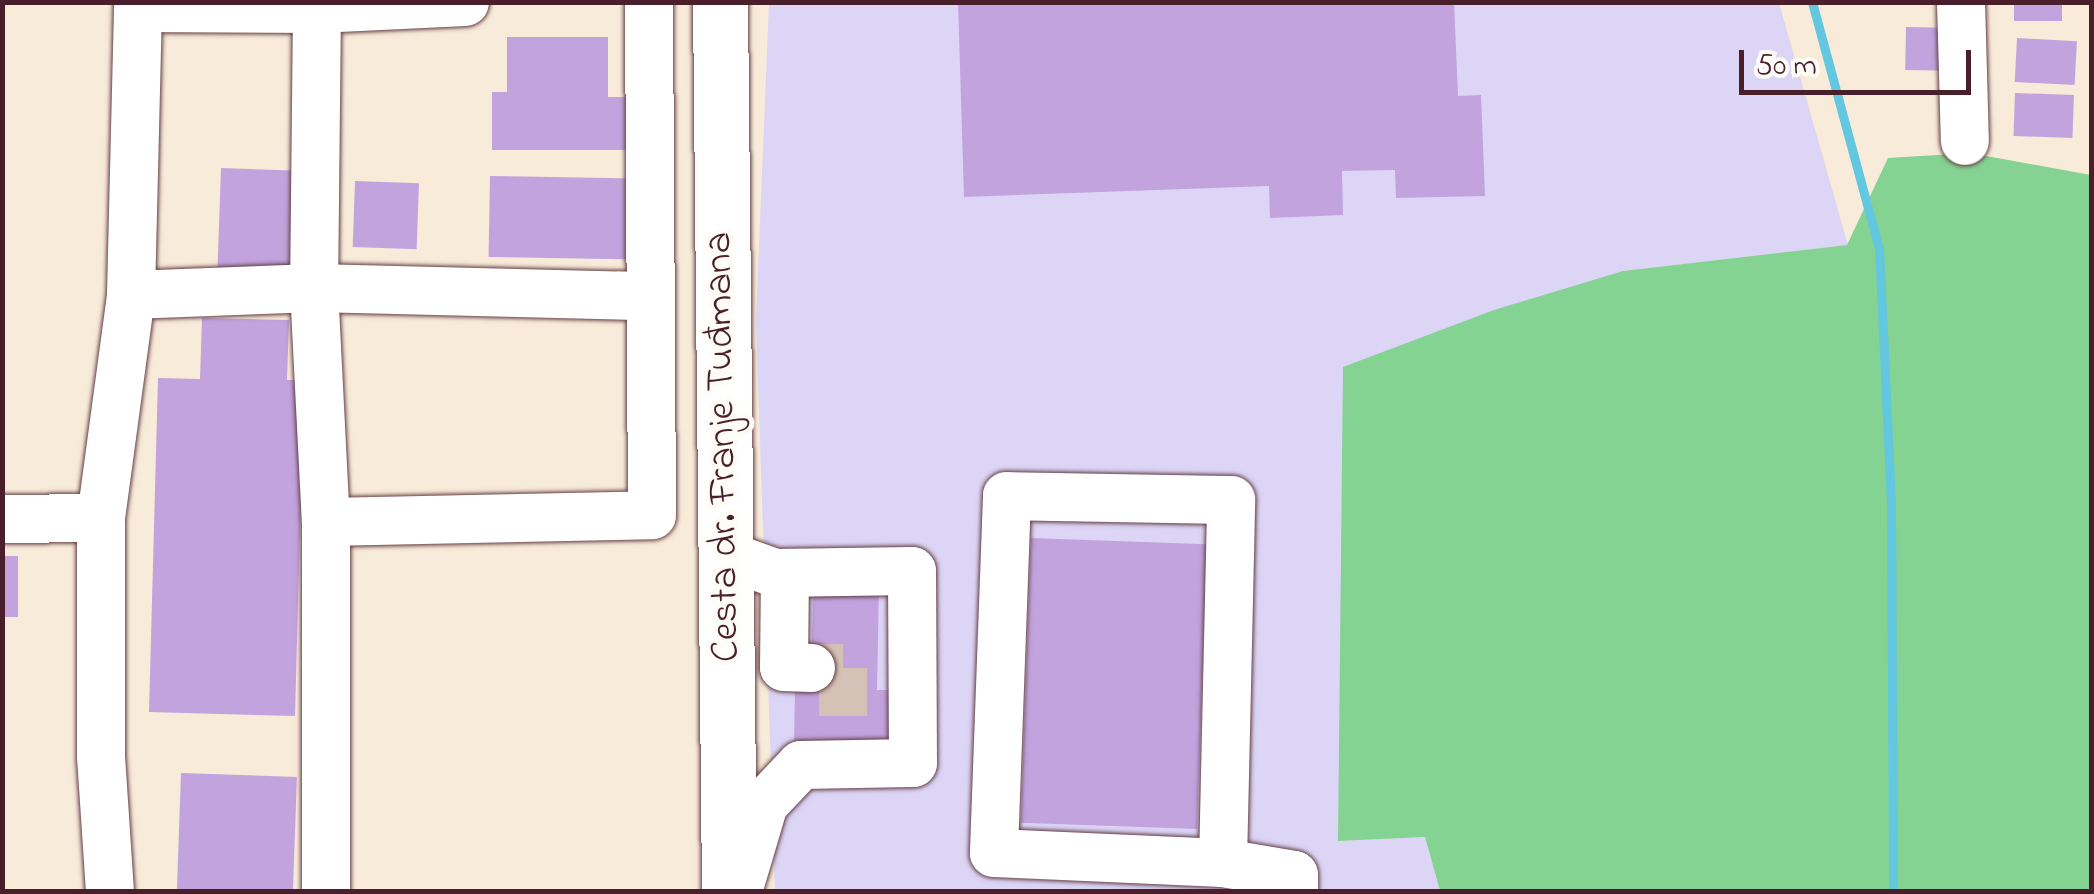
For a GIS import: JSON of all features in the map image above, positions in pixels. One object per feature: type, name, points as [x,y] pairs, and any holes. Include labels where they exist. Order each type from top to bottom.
[{"type":"main road","name":"Cesta dr. Franje Tuđmana","points":[[720,2],[728,892]]},
{"type":"lane","points":[[110,892],[101,756],[101,518],[131,295],[138,8],[317,8],[465,2]]},
{"type":"lane","points":[[326,522],[652,515],[648,2]]},
{"type":"lane","points":[[1961,2],[1965,140]]},
{"type":"lane","points":[[317,8],[314,288],[326,522],[326,892]]},
{"type":"lane","points":[[131,295],[314,288],[651,296]]},
{"type":"lane","points":[[1223,863],[1230,500],[1006,496],[994,853],[1223,863],[1294,875],[1294,892]]},
{"type":"lane","points":[[2,519],[101,518]]},
{"type":"lane","points":[[724,555],[785,573],[912,571],[912,763],[844,754],[801,764],[764,804],[738,892]]},
{"type":"lane","points":[[785,573],[784,668],[811,668]]},
{"type":"shaded area","points":[[769,3],[1779,3],[1848,245],[1623,271],[1339,819],[1339,841],[1425,837],[1440,891],[775,891],[756,320]]},
{"type":"green space","points":[[1970,153],[2091,175],[2091,891],[1440,891],[1425,837],[1338,841],[1343,367],[1494,310],[1623,271],[1847,245],[1888,158]]},
{"type":"building","points":[[958,2],[1454,2],[1458,96],[1481,95],[1485,196],[1396,198],[1395,170],[1342,171],[1343,215],[1270,218],[1269,186],[964,197]]},
{"type":"building","points":[[2014,2],[2062,2],[2062,21],[2014,21]]},
{"type":"building","points":[[1906,27],[1950,28],[1949,71],[1905,70]]},
{"type":"building","points":[[507,37],[608,37],[608,97],[630,97],[630,150],[492,150],[492,92],[507,92]]},
{"type":"building","points":[[2017,38],[2077,41],[2075,85],[2015,82]]},
{"type":"building","points":[[2015,93],[2074,95],[2072,138],[2013,136]]},
{"type":"building","points":[[221,168],[293,171],[290,269],[218,267]]},
{"type":"building","points":[[490,176],[637,179],[636,260],[489,257]]},
{"type":"building","points":[[355,181],[419,183],[417,249],[353,247]]},
{"type":"building","points":[[202,318],[289,320],[287,380],[304,380],[295,716],[149,712],[158,378],[200,379]]},
{"type":"building","points":[[1031,538],[1207,544],[1197,829],[1021,823]]},
{"type":"building","points":[[2,556],[18,556],[18,617],[2,617]]},
{"type":"building","points":[[813,586],[879,588],[877,690],[899,690],[898,745],[794,743],[795,690],[811,690]]},
{"type":"building","points":[[181,773],[297,777],[293,892],[177,892]]},
{"type":"waterway","points":[[1812,2],[1879,248],[1891,499],[1893,892]]},
{"type":"tunnel","points":[[811,668],[843,668],[843,743]]}]
